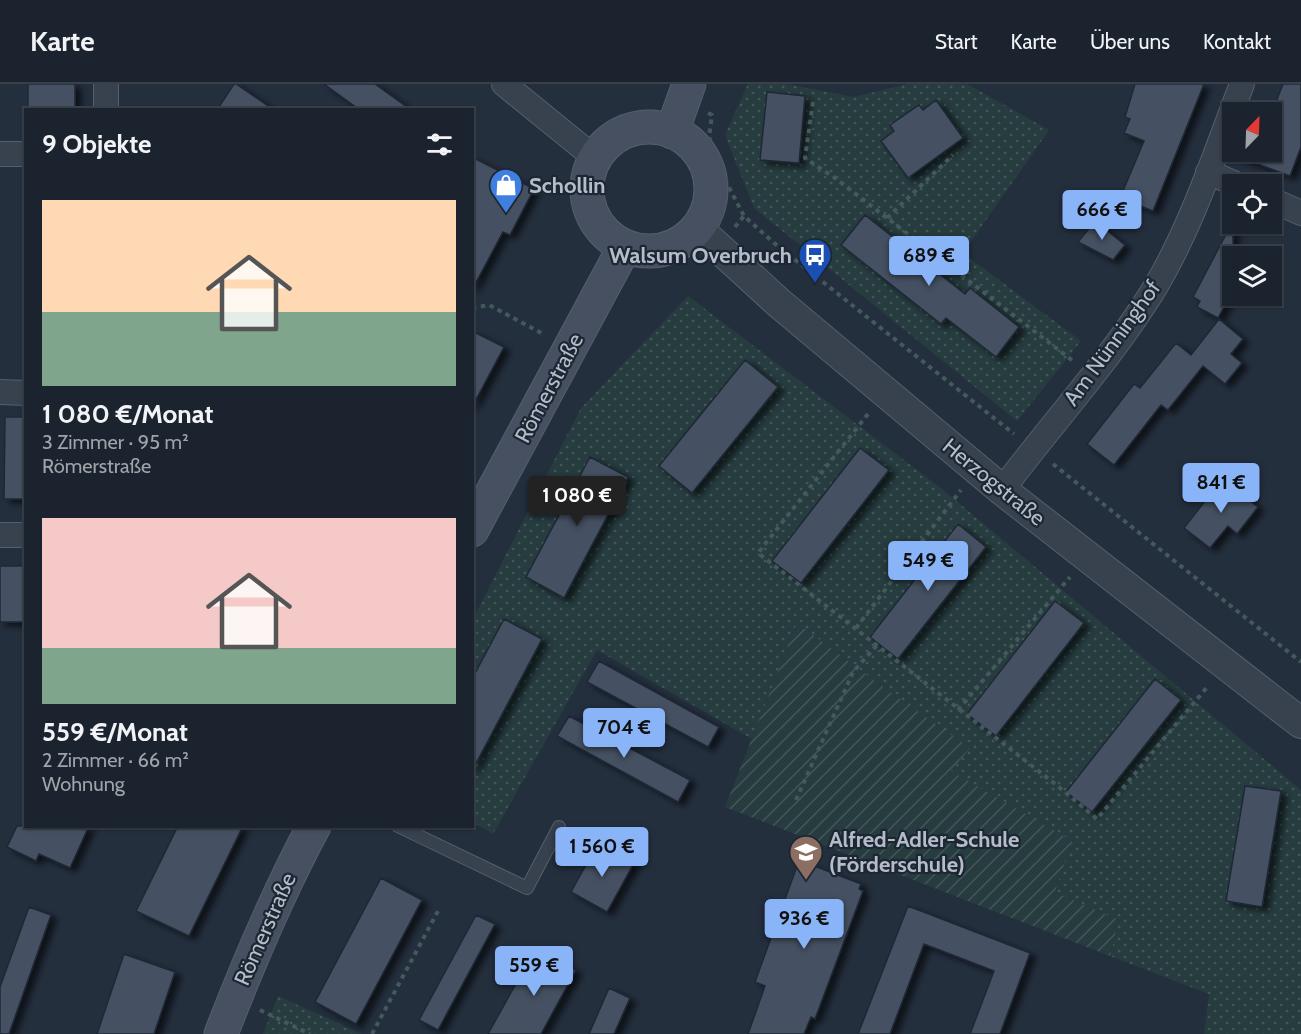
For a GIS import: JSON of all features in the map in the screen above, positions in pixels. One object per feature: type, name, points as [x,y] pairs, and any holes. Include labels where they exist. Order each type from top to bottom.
[{"type":"main road","points":[[681,106],[689,142],[701,156],[709,174],[711,193],[707,212],[697,228],[682,242],[664,249],[644,251],[625,246],[608,235],[594,219],[587,199],[588,178],[595,158],[606,144],[620,134],[637,128],[655,127],[681,106]]},
{"type":"main road","name":"Römerstraße","points":[[474,526],[625,246]]},
{"type":"main road","name":"Römerstraße","points":[[221,1034],[298,856],[313,828]]},
{"type":"street","points":[[106,84],[106,108]]},
{"type":"street","points":[[504,84],[595,158]]},
{"type":"street","name":"Am Nünninghof","points":[[1002,490],[1113,348],[1156,285],[1183,232],[1242,84]]},
{"type":"street","points":[[0,154],[24,154]]},
{"type":"street","points":[[1208,172],[1222,178]]},
{"type":"street","points":[[1282,204],[1301,213]]},
{"type":"street","name":"Herzogstraße","points":[[697,228],[740,269],[976,469],[1301,723]]},
{"type":"street","points":[[0,392],[24,393]]},
{"type":"street","points":[[0,535],[24,535]]},
{"type":"lane","points":[[402,828],[527,888],[560,827]]},
{"type":"path","points":[[813,102],[805,158],[1092,375]]},
{"type":"path","points":[[681,106],[712,115],[709,137],[723,176],[744,216],[774,243],[1301,662]]},
{"type":"path","points":[[887,218],[953,155]]},
{"type":"path","points":[[474,309],[489,305],[570,348]]},
{"type":"path","points":[[885,392],[758,553],[1097,819],[1226,665]]},
{"type":"path","points":[[856,628],[976,469]]},
{"type":"path","points":[[958,710],[1087,557]]},
{"type":"path","points":[[796,800],[853,672],[877,645]]},
{"type":"path","points":[[372,1034],[438,911]]},
{"type":"path","points":[[235,998],[310,1034]]},
{"type":"green space","points":[[748,84],[786,84],[853,97],[908,84],[967,84],[1049,130],[963,253],[1081,341],[1017,421],[754,208],[725,135]]},
{"type":"green space","points":[[688,296],[942,489],[1301,790],[1301,1034],[1204,1034],[1209,994],[1110,956],[1119,920],[1055,892],[1072,841],[950,771],[969,748],[797,623],[752,739],[597,650],[493,834],[474,823],[474,617],[581,408]]},
{"type":"green space","points":[[797,623],[970,748],[951,771],[1072,841],[1055,892],[1119,920],[1110,956],[725,807]]},
{"type":"green space","points":[[278,996],[362,1034],[263,1034]]},
{"type":"building","points":[[28,84],[75,84],[75,108],[28,108]]},
{"type":"building","points":[[236,84],[271,108],[218,108]]},
{"type":"building","points":[[324,84],[375,84],[408,108],[357,108]]},
{"type":"building","points":[[1135,84],[1204,84],[1153,211],[1120,198],[1144,141],[1124,133],[1130,119],[1125,117]]},
{"type":"building","points":[[1283,84],[1301,84],[1301,147],[1290,176],[1252,162],[1282,162],[1282,102],[1276,102]]},
{"type":"building","points":[[767,92],[805,96],[799,163],[760,160]]},
{"type":"building","points":[[936,100],[963,138],[908,178],[881,141],[894,131],[890,125],[919,105],[923,110]]},
{"type":"building","points":[[474,158],[534,189],[510,235],[503,232],[474,286]]},
{"type":"building","points":[[865,215],[965,294],[970,288],[1019,327],[996,357],[946,318],[941,324],[841,245]]},
{"type":"building","points":[[1095,221],[1125,245],[1113,260],[1078,242]]},
{"type":"building","points":[[1226,234],[1233,234],[1233,246],[1222,246],[1222,306],[1224,306],[1218,318],[1197,307],[1200,301],[1193,297]]},
{"type":"building","points":[[1219,319],[1243,339],[1231,354],[1242,363],[1225,384],[1203,366],[1168,410],[1161,405],[1114,465],[1087,444],[1134,384],[1140,388],[1176,343],[1191,355]]},
{"type":"building","points":[[474,332],[504,347],[474,403]]},
{"type":"building","points":[[745,360],[778,387],[692,493],[659,466]]},
{"type":"building","points":[[5,417],[24,417],[24,499],[4,499]]},
{"type":"building","points":[[860,448],[889,470],[801,583],[772,561]]},
{"type":"building","points":[[590,457],[628,477],[564,598],[526,577]]},
{"type":"building","points":[[1222,479],[1258,507],[1237,534],[1228,526],[1210,548],[1184,528]]},
{"type":"building","points":[[958,524],[986,547],[898,659],[870,637]]},
{"type":"building","points":[[0,566],[24,566],[23,622],[0,622]]},
{"type":"building","points":[[1055,601],[1084,623],[996,736],[967,714]]},
{"type":"building","points":[[504,619],[542,639],[474,767],[474,675]]},
{"type":"building","points":[[599,661],[719,727],[708,747],[587,682]]},
{"type":"building","points":[[1155,679],[1181,700],[1092,812],[1066,792]]},
{"type":"building","points":[[569,716],[690,780],[678,802],[557,736]]},
{"type":"building","points":[[1245,786],[1281,791],[1262,907],[1226,901]]},
{"type":"building","points":[[17,826],[24,826],[24,828],[88,828],[70,868],[39,854],[36,861],[7,847]]},
{"type":"building","points":[[177,828],[242,828],[189,936],[136,911]]},
{"type":"building","points":[[598,843],[634,863],[607,912],[571,892]]},
{"type":"building","points":[[804,862],[861,884],[859,889],[863,891],[815,1019],[811,1017],[804,1034],[748,1034],[765,986],[755,982],[797,866],[802,868]]},
{"type":"building","points":[[381,878],[422,900],[356,1024],[315,1002]]},
{"type":"building","points":[[908,906],[1030,953],[1000,1034],[970,1034],[994,971],[924,944],[890,1034],[858,1034]]},
{"type":"building","points":[[29,907],[51,915],[9,1034],[0,1034],[0,987]]},
{"type":"building","points":[[476,915],[495,924],[438,1030],[419,1020]]},
{"type":"building","points":[[534,951],[576,970],[541,1034],[488,1034]]},
{"type":"building","points":[[124,954],[175,972],[154,1034],[97,1034]]},
{"type":"building","points":[[609,988],[630,998],[614,1034],[589,1034]]},
{"type":"place","name":"Schollin","points":[[506,214]]},
{"type":"place","name":"Walsum Overbruch","points":[[815,284]]},
{"type":"place","name":"Alfred-Adler-Schule (Förderschule)","points":[[806,881]]}]
